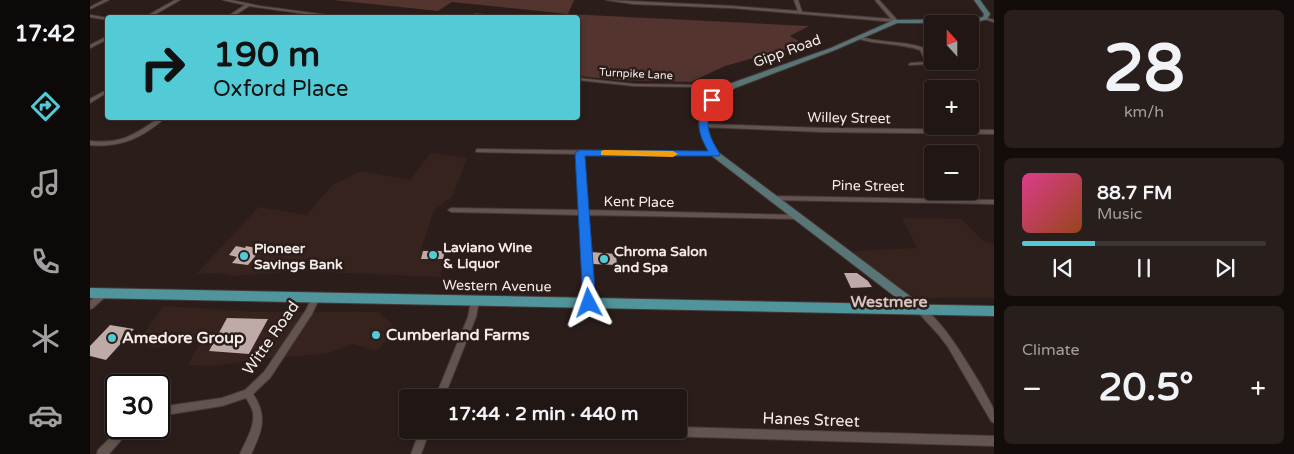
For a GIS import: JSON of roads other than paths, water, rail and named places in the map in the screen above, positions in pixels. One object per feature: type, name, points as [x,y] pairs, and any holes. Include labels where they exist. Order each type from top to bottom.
[{"type":"main road","name":"Western Avenue","points":[[90,293],[994,311]]},
{"type":"street","points":[[90,8],[107,0]]},
{"type":"street","points":[[150,15],[178,0]]},
{"type":"street","points":[[225,0],[323,15]]},
{"type":"street","points":[[608,0],[633,3],[732,7],[896,21]]},
{"type":"street","points":[[796,0],[800,13]]},
{"type":"street","points":[[877,0],[890,18],[896,21]]},
{"type":"street","points":[[977,0],[986,11],[985,18],[994,20]]},
{"type":"street","points":[[231,15],[248,4]]},
{"type":"street","points":[[90,16],[105,18]]},
{"type":"street","name":"Gipp Road","points":[[703,126],[703,116],[708,106],[724,90],[861,38],[896,21],[969,22],[985,18]]},
{"type":"street","points":[[861,38],[912,45],[922,49],[929,62],[911,64]]},
{"type":"street","points":[[90,47],[105,40]]},
{"type":"street","name":"Turnpike Lane","points":[[580,80],[634,85],[703,86],[724,90]]},
{"type":"street","points":[[90,101],[105,92]]},
{"type":"street","points":[[90,142],[104,145],[122,143],[159,120]]},
{"type":"street","points":[[703,126],[707,140],[715,154],[931,318],[942,332],[994,418]]},
{"type":"street","name":"Willey Street","points":[[703,126],[823,130],[994,132]]},
{"type":"street","points":[[478,151],[715,154]]},
{"type":"street","points":[[580,153],[589,303]]},
{"type":"street","name":"Pine Street","points":[[772,198],[994,202]]},
{"type":"street","name":"Kent Place","points":[[451,210],[797,217]]},
{"type":"street","points":[[90,306],[103,294]]},
{"type":"street","name":"Witte Road","points":[[170,410],[222,402],[248,393],[267,375],[309,312],[316,296]]},
{"type":"street","points":[[443,389],[472,317],[475,301]]},
{"type":"street","points":[[245,454],[251,441],[257,418],[257,408],[248,393]]},
{"type":"street","name":"Hanes Street","points":[[687,432],[994,441]]},
{"type":"street","points":[[102,454],[116,439]]},
{"type":"street","points":[[416,454],[422,439]]},
{"type":"place","name":"Laviano Wine & Liquor","points":[[433,255]]},
{"type":"place","name":"Pioneer Savings Bank","points":[[244,256]]},
{"type":"place","name":"Chroma Salon and Spa","points":[[604,259]]},
{"type":"place","name":"Cumberland Farms","points":[[376,335]]},
{"type":"place","name":"Amedore Group","points":[[112,338]]},
{"type":"district","name":"Westmere","points":[[889,302]]}]
